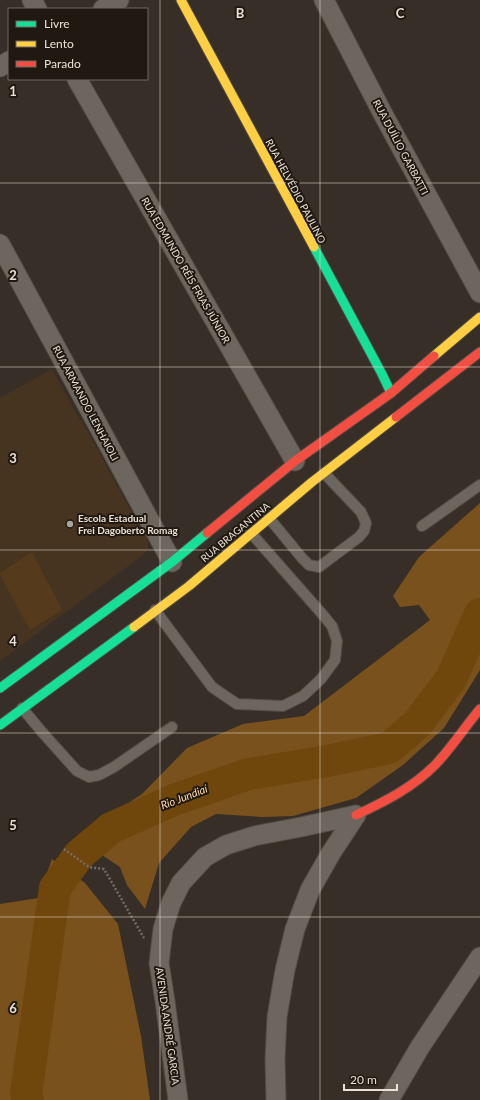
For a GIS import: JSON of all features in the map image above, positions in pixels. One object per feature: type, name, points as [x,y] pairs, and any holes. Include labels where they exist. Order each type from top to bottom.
[{"type":"main road","name":"RUA HELVÉDIO PAULINO","points":[[181,0],[391,393]]},
{"type":"main road","name":"RUA BRAGANTINA","points":[[0,688],[172,562],[295,461],[391,393],[480,317]]},
{"type":"main road","name":"RUA BRAGANTINA","points":[[0,724],[189,586],[324,473],[479,355]]},
{"type":"main road","name":"AVENIDA ANDRÉ GARCIA","points":[[356,815],[377,805],[409,786],[425,773],[435,764],[480,709]]},
{"type":"street","points":[[104,8],[119,0]]},
{"type":"street","name":"RUA DUÍLIO GARBATTI","points":[[324,0],[480,293]]},
{"type":"street","name":"RUA EDMUNDO RÉIS FRIAS JÚNIOR","points":[[78,80],[295,461]]},
{"type":"street","name":"RUA ARMANDO LENHAIOLI","points":[[0,244],[172,562]]},
{"type":"street","points":[[276,1100],[275,1059],[277,1017],[285,970],[295,930],[310,890],[356,815]]},
{"type":"street","name":"AVENIDA ANDRÉ GARCIA","points":[[178,1100],[159,963],[163,929],[171,903],[181,883],[205,857],[226,845],[254,836],[356,815]]},
{"type":"street","points":[[389,1100],[420,1047],[480,957]]},
{"type":"lane","points":[[269,518],[309,565],[319,567],[359,537],[364,531],[366,523],[364,517],[324,473]]},
{"type":"lane","points":[[422,526],[480,485]]},
{"type":"lane","points":[[155,610],[212,688],[237,704],[283,706],[303,696],[320,679],[335,660],[337,641],[332,626],[251,533]]},
{"type":"lane","points":[[22,708],[77,771],[89,777],[99,775],[114,767],[172,727]]},
{"type":"path","points":[[64,849],[89,867],[104,869],[159,963]]},
{"type":"shaded area","name":"Escola Estadual Frei Dagoberto Romag","points":[[52,369],[132,513],[147,536],[148,549],[139,558],[0,661],[0,398]]},
{"type":"shaded area","points":[[480,503],[480,670],[444,728],[403,765],[356,798],[293,816],[262,817],[216,814],[191,827],[159,863],[145,909],[127,885],[120,867],[76,838],[142,794],[187,748],[243,724],[304,716],[430,620],[419,605],[400,607],[393,596],[419,557]]},
{"type":"shaded area","points":[[32,552],[62,610],[30,630],[0,573]]},
{"type":"shaded area","points":[[52,859],[85,883],[118,924],[141,1036],[150,1100],[0,1100],[0,904],[38,898]]},
{"type":"waterway","name":"Rio Jundiaí","points":[[28,1100],[26,1094],[55,888],[79,855],[111,828],[176,799],[249,774],[327,761],[389,748],[417,724],[451,679],[480,614]]},
{"type":"traffic: fast","points":[[314,247],[391,393]]},
{"type":"traffic: fast","points":[[0,688],[172,562],[207,533]]},
{"type":"traffic: fast","points":[[0,725],[134,627]]},
{"type":"traffic: slow","points":[[181,0],[314,247]]},
{"type":"traffic: slow","points":[[434,356],[480,317]]},
{"type":"traffic: slow","points":[[134,627],[189,586],[312,482],[396,417]]},
{"type":"traffic: jam","points":[[396,417],[480,352]]},
{"type":"traffic: jam","points":[[207,533],[295,461],[391,393],[434,356]]},
{"type":"traffic: jam","points":[[356,815],[377,805],[418,780],[448,751],[480,709]]},
{"type":"place","name":"Escola Estadual Frei Dagoberto Romag","points":[[70,524]]}]
